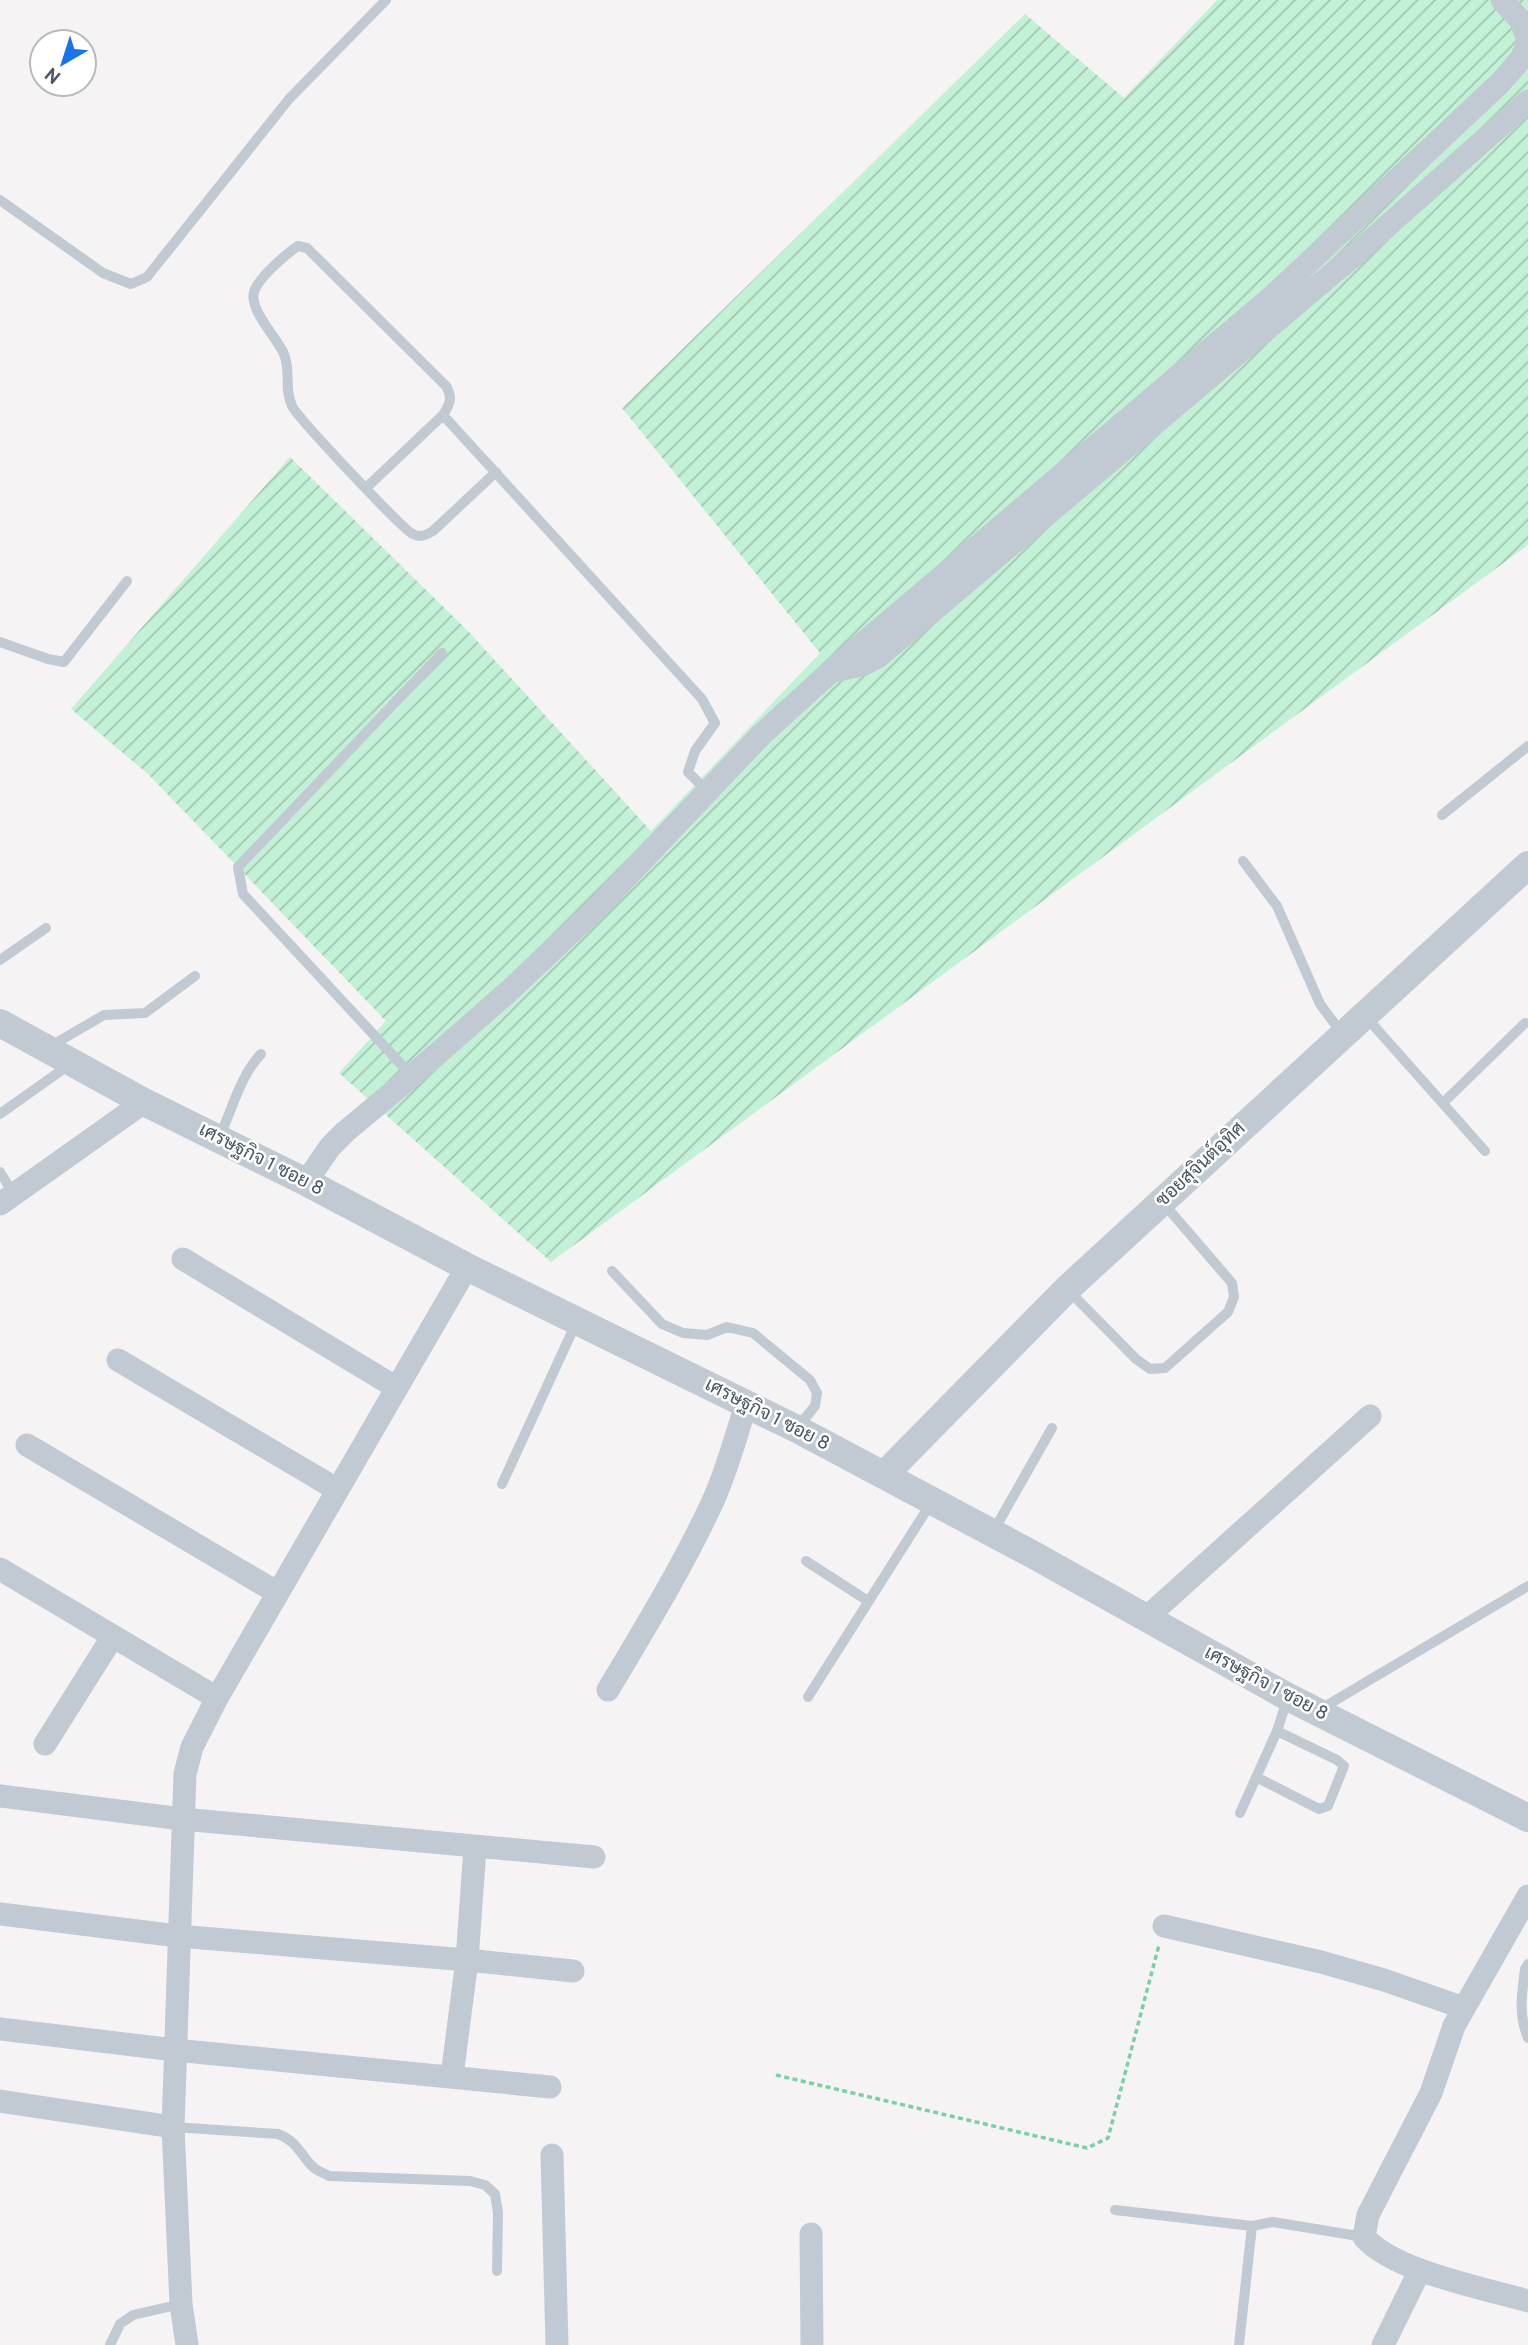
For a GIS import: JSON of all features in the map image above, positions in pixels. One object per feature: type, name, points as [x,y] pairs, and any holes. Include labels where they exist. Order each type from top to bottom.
[{"type":"street","points":[[306,1182],[330,1147],[345,1132],[509,991],[597,908],[761,735],[831,671],[1274,295],[1500,83],[1521,59],[1528,42],[1521,21],[1502,0]]},
{"type":"street","points":[[831,671],[862,665],[879,656],[1352,257],[1528,101]]},
{"type":"street","name":"ซอยสุจินต์อุทิศ","points":[[884,1475],[1067,1289],[1528,865]]},
{"type":"street","name":"เศรษฐกิจ 1 ซอย 8","points":[[0,1023],[144,1102],[306,1182],[467,1267],[797,1429],[1288,1697],[1528,1818]]},
{"type":"street","points":[[7,1199],[144,1102]]},
{"type":"street","points":[[183,1259],[397,1388]]},
{"type":"street","points":[[187,2345],[181,2304],[173,2127],[182,1819],[185,1774],[192,1747],[217,1698],[467,1267]]},
{"type":"street","points":[[118,1360],[338,1490]]},
{"type":"street","points":[[608,1690],[690,1547],[713,1500],[746,1404]]},
{"type":"street","points":[[1146,1618],[1370,1416]]},
{"type":"street","points":[[27,1445],[278,1593]]},
{"type":"street","points":[[0,1569],[217,1698]]},
{"type":"street","points":[[45,1744],[113,1636]]},
{"type":"street","points":[[0,1796],[182,1819],[594,1857]]},
{"type":"street","points":[[452,2076],[467,1960],[475,1848]]},
{"type":"street","points":[[1528,1896],[1454,2026],[1431,2093],[1368,2215],[1364,2237],[1373,2248],[1420,2270],[1528,2301]]},
{"type":"street","points":[[0,1914],[178,1936],[467,1960],[573,1972]]},
{"type":"street","points":[[1164,1926],[1321,1962],[1384,1980],[1464,2008]]},
{"type":"street","points":[[0,2029],[175,2050],[550,2087]]},
{"type":"street","points":[[0,2101],[173,2127]]},
{"type":"street","points":[[552,2155],[557,2345]]},
{"type":"street","points":[[811,2234],[811,2345]]},
{"type":"street","points":[[1383,2345],[1420,2270]]},
{"type":"lane","points":[[0,200],[103,273],[131,284],[147,277],[289,99],[386,0]]},
{"type":"lane","points":[[366,488],[443,415],[450,404],[451,394],[307,248],[298,246],[289,251],[254,292],[254,303],[285,356],[292,407],[366,488],[402,527],[414,535],[423,536],[433,531],[496,472]]},
{"type":"lane","points":[[443,415],[702,699],[715,723],[695,751],[688,772],[708,792]]},
{"type":"lane","points":[[0,642],[64,662],[127,581]]},
{"type":"lane","points":[[412,1076],[243,894],[239,867],[442,653]]},
{"type":"lane","points":[[1442,815],[1528,746]]},
{"type":"lane","points":[[1243,860],[1277,906],[1320,1004],[1343,1035]]},
{"type":"lane","points":[[0,960],[46,928]]},
{"type":"lane","points":[[47,1048],[104,1015],[145,1013],[195,976]]},
{"type":"lane","points":[[1365,1014],[1485,1151]]},
{"type":"lane","points":[[1443,1103],[1525,1023]]},
{"type":"lane","points":[[219,1138],[242,1083],[261,1054]]},
{"type":"lane","points":[[0,1114],[73,1063]]},
{"type":"lane","points":[[0,1172],[7,1199]]},
{"type":"lane","points":[[1067,1289],[1136,1359],[1150,1368],[1166,1368],[1228,1312],[1234,1297],[1232,1283],[1162,1202]]},
{"type":"lane","points":[[612,1271],[662,1324],[683,1333],[707,1335],[726,1327],[753,1333],[810,1380],[817,1393],[815,1406],[797,1429]]},
{"type":"lane","points":[[502,1484],[577,1321]]},
{"type":"lane","points":[[992,1534],[1052,1428]]},
{"type":"lane","points":[[808,1698],[932,1501]]},
{"type":"lane","points":[[806,1561],[868,1601]]},
{"type":"lane","points":[[1317,1711],[1528,1586]]},
{"type":"lane","points":[[1240,1813],[1277,1731],[1288,1697]]},
{"type":"lane","points":[[1256,1777],[1319,1808],[1328,1806],[1344,1766],[1337,1759],[1277,1731]]},
{"type":"lane","points":[[1527,1969],[1521,2003],[1522,2023],[1528,2038]]},
{"type":"lane","points":[[173,2127],[278,2134],[288,2138],[303,2152],[313,2167],[329,2176],[470,2181],[485,2185],[495,2194],[498,2213],[497,2270]]},
{"type":"lane","points":[[1115,2210],[1252,2227],[1273,2222],[1364,2237]]},
{"type":"lane","points":[[1239,2345],[1252,2227]]},
{"type":"lane","points":[[110,2345],[120,2323],[133,2315],[181,2304]]},
{"type":"path","points":[[776,2075],[1087,2148],[1108,2138],[1164,1926]]},
{"type":"green space","points":[[1217,0],[1528,0],[1528,545],[551,1262],[339,1073],[386,1021],[149,775],[71,709],[290,457],[468,631],[651,831],[820,653],[622,408],[1025,14],[1124,98]]}]
